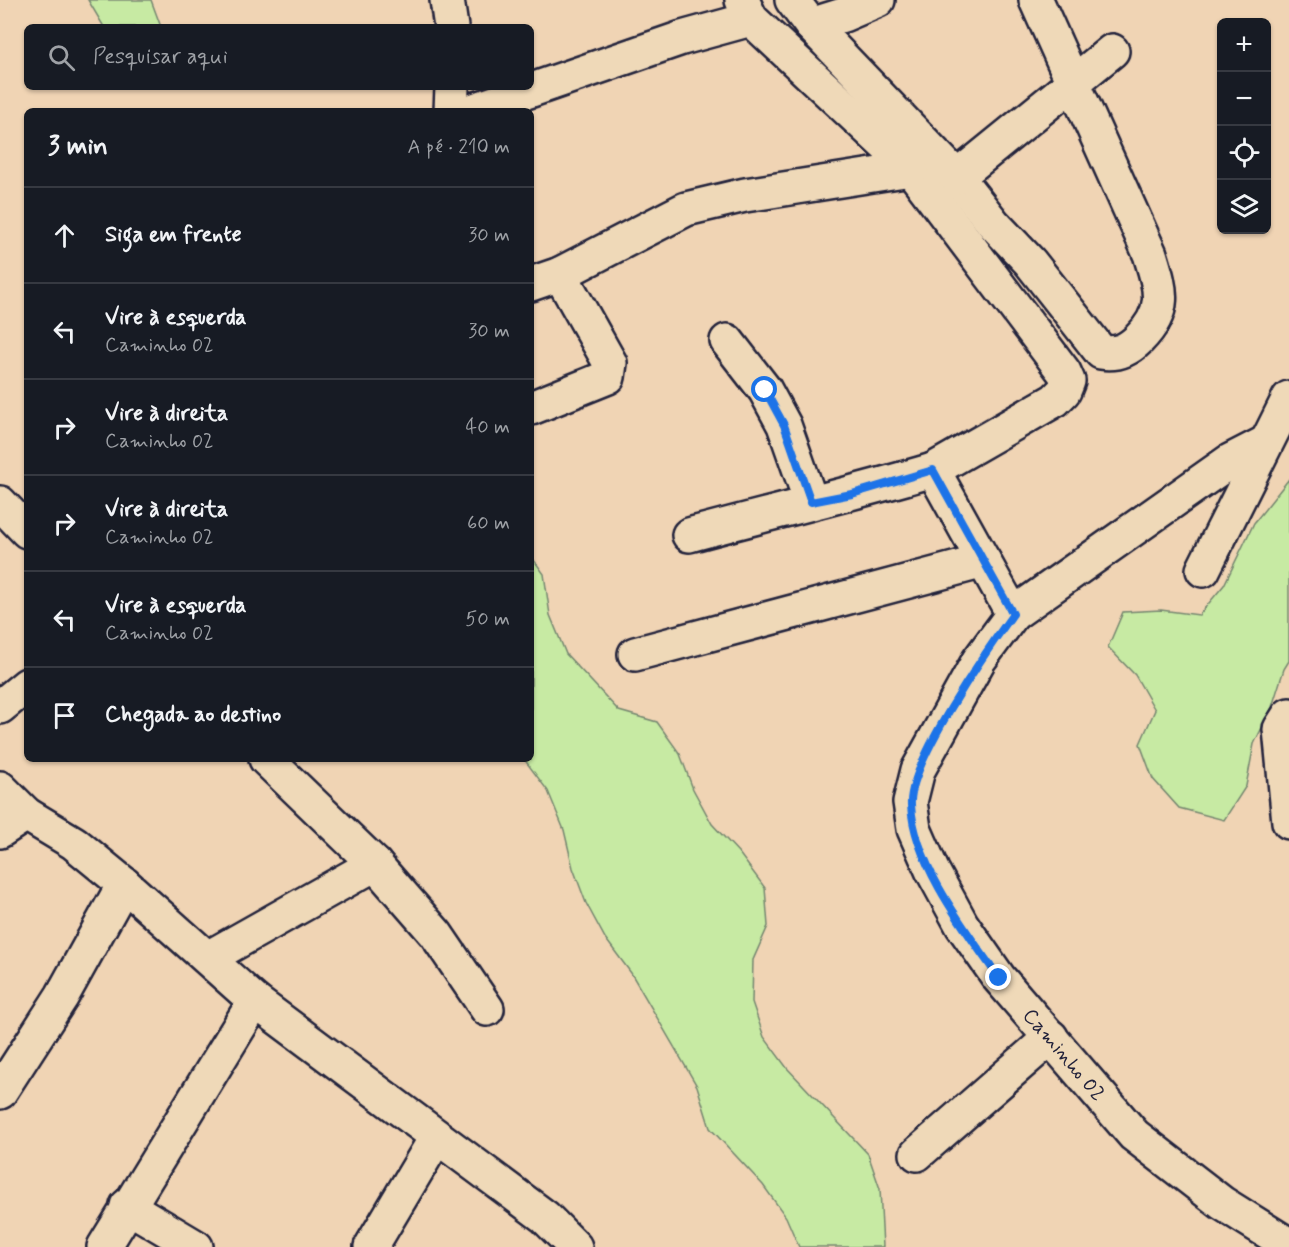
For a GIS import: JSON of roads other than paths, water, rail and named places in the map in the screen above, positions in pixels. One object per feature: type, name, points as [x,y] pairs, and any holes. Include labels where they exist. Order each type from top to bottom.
[{"type":"street","points":[[447,0],[451,24]]},
{"type":"street","points":[[801,12],[843,15],[878,0]]},
{"type":"street","points":[[801,12],[957,177],[993,223],[1029,262],[1097,348],[1101,352],[1118,353],[1134,344],[1158,315],[1159,283],[1150,254],[1036,0]]},
{"type":"street","points":[[534,89],[682,38],[746,10],[911,169],[1064,372],[1068,381],[1064,391],[1055,400],[933,470],[852,494],[811,502],[689,534]]},
{"type":"street","points":[[957,177],[1112,51]]},
{"type":"street","points":[[451,108],[452,90]]},
{"type":"street","points":[[480,108],[532,90]]},
{"type":"street","points":[[534,407],[608,377],[610,363],[546,279],[686,209],[745,195],[911,169]]},
{"type":"street","points":[[728,341],[765,390],[784,425],[811,502]]},
{"type":"street","points":[[1064,372],[1097,348]]},
{"type":"street","points":[[1203,570],[1289,398]]},
{"type":"street","name":"Caminho 02","points":[[1265,443],[1230,461],[1013,614],[980,660],[918,770],[910,802],[914,829],[932,870],[962,925],[999,978],[1134,1135],[1222,1203],[1289,1245]]},
{"type":"street","points":[[933,470],[1013,614]]},
{"type":"street","points":[[0,503],[24,528]]},
{"type":"street","points":[[635,654],[984,561]]},
{"type":"street","points":[[0,707],[24,687]]},
{"type":"street","points":[[1289,715],[1280,729],[1289,822]]},
{"type":"street","points":[[269,762],[375,864],[436,934],[487,1009]]},
{"type":"street","points":[[0,788],[13,823],[74,843],[255,1000],[436,1138],[545,1217],[575,1247]]},
{"type":"street","points":[[208,958],[375,864]]},
{"type":"street","points":[[0,1092],[62,996],[124,884]]},
{"type":"street","points":[[104,1247],[255,1000]]},
{"type":"street","points":[[917,1154],[1051,1037]]},
{"type":"street","points":[[371,1247],[436,1138]]},
{"type":"street","points":[[127,1206],[196,1247]]}]
